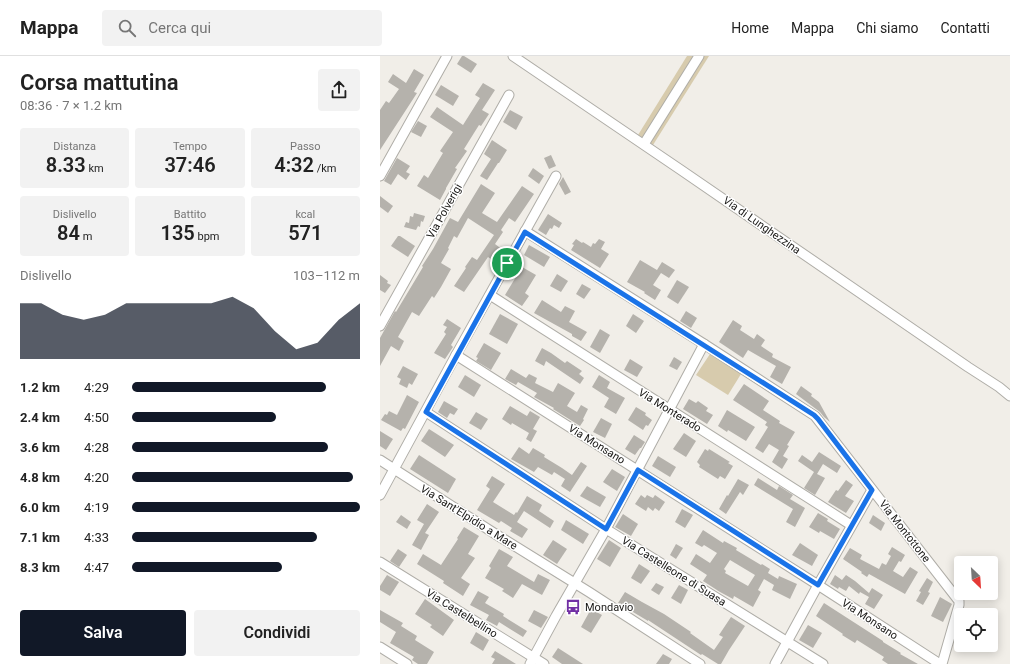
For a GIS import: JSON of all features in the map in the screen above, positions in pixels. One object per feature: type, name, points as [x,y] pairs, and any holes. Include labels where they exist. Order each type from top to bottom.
[{"type":"street","points":[[380,176],[447,56]]},
{"type":"street","name":"Via di Lunghezzina","points":[[513,56],[644,144],[1010,396]]},
{"type":"street","points":[[644,144],[699,56]]},
{"type":"street","name":"Via Polverigi","points":[[380,326],[509,95]]},
{"type":"street","points":[[380,495],[556,176]]},
{"type":"street","name":"Via Montottone","points":[[525,232],[704,344],[816,417],[959,601],[941,664]]},
{"type":"street","name":"Via Monterado","points":[[490,295],[851,525]]},
{"type":"street","points":[[532,661],[606,529],[704,344]]},
{"type":"street","name":"Via Monsano","points":[[456,355],[941,664]]},
{"type":"street","name":"Via Castelleone di Suasa","points":[[426,412],[606,529],[823,664]]},
{"type":"street","name":"Via Sant'Elpidio a Mare","points":[[380,460],[700,664]]},
{"type":"street","points":[[774,664],[872,490]]},
{"type":"street","name":"Via Castelbellino","points":[[380,562],[532,661],[544,664]]},
{"type":"street","points":[[380,647],[407,664]]},
{"type":"shaded area","points":[[687,56],[709,56],[653,145],[638,135]]},
{"type":"shaded area","points":[[710,354],[741,374],[728,395],[696,375]]},
{"type":"building","points":[[462,56],[477,64],[471,73],[457,64]]},
{"type":"building","points":[[414,69],[424,75],[414,92],[417,93],[380,150],[380,110],[386,101],[389,103],[399,89],[388,82],[393,74],[406,83]]},
{"type":"building","points":[[483,83],[495,90],[482,110],[489,114],[481,126],[479,125],[464,149],[467,151],[455,168],[457,169],[440,200],[417,186],[424,175],[428,178],[443,153],[440,151],[453,132],[430,117],[437,107],[463,125],[480,98],[475,95]]},
{"type":"building","points":[[441,85],[459,96],[453,106],[435,95]]},
{"type":"building","points":[[510,110],[523,117],[516,130],[503,122]]},
{"type":"building","points":[[418,121],[427,126],[421,137],[411,132]]},
{"type":"building","points":[[492,140],[507,150],[487,180],[480,176],[491,159],[484,154]]},
{"type":"building","points":[[551,155],[556,166],[549,169],[544,158]]},
{"type":"building","points":[[397,158],[410,166],[406,172],[410,174],[406,180],[398,174],[391,185],[384,181]]},
{"type":"building","points":[[533,168],[544,176],[539,184],[528,176]]},
{"type":"building","points":[[563,177],[571,192],[565,195],[559,184]]},
{"type":"building","points":[[481,184],[495,193],[482,213],[497,222],[522,186],[534,194],[515,222],[509,218],[501,230],[503,232],[495,244],[503,250],[495,262],[488,257],[464,292],[454,286],[472,257],[477,260],[494,235],[468,218],[457,238],[454,236],[441,263],[451,269],[441,287],[434,298],[432,296],[419,316],[412,312],[398,337],[404,341],[399,351],[391,346],[380,366],[380,338],[423,267],[422,266],[450,218],[458,222]]},
{"type":"building","points":[[380,196],[393,206],[388,213],[380,207]]},
{"type":"building","points":[[414,213],[425,216],[423,222],[421,221],[420,227],[418,226],[416,230],[404,227],[406,222],[409,223],[410,216],[413,217]]},
{"type":"building","points":[[548,214],[562,223],[559,228],[554,225],[552,229],[550,228],[546,235],[538,230]]},
{"type":"building","points":[[398,236],[415,246],[408,257],[391,246]]},
{"type":"building","points":[[576,239],[591,247],[593,243],[595,244],[599,239],[605,242],[601,249],[609,254],[600,268],[571,250],[574,245],[572,244]]},
{"type":"building","points":[[529,245],[550,257],[544,267],[524,255]]},
{"type":"building","points":[[640,260],[657,270],[662,262],[675,270],[669,278],[661,273],[653,285],[661,290],[655,300],[644,293],[645,292],[627,282]]},
{"type":"building","points":[[522,267],[536,275],[525,293],[529,296],[522,306],[505,295]]},
{"type":"building","points":[[557,274],[568,281],[561,292],[550,286]]},
{"type":"building","points":[[380,275],[388,281],[387,283],[391,285],[385,293],[380,290]]},
{"type":"building","points":[[677,280],[689,287],[678,304],[667,297]]},
{"type":"building","points":[[582,284],[591,289],[584,299],[576,294]]},
{"type":"building","points":[[542,300],[561,312],[565,306],[575,311],[569,322],[587,332],[581,341],[572,336],[572,334],[534,313]]},
{"type":"building","points":[[686,311],[697,318],[691,328],[680,321]]},
{"type":"building","points":[[500,314],[518,324],[507,344],[489,334]]},
{"type":"building","points":[[633,314],[644,321],[636,333],[626,326]]},
{"type":"building","points":[[447,319],[461,328],[451,345],[453,347],[445,359],[434,353],[446,334],[444,332],[447,327],[443,325]]},
{"type":"building","points":[[733,320],[742,326],[740,330],[754,339],[757,334],[765,340],[761,346],[773,354],[772,357],[791,367],[782,384],[770,377],[776,366],[748,350],[743,358],[719,342]]},
{"type":"building","points":[[600,329],[610,335],[600,353],[590,347]]},
{"type":"building","points":[[484,343],[501,353],[491,370],[476,361],[478,358],[476,357]]},
{"type":"building","points":[[542,348],[565,363],[567,361],[582,371],[579,374],[584,378],[580,384],[546,361],[544,366],[535,361]]},
{"type":"building","points":[[674,357],[682,362],[677,370],[669,366]]},
{"type":"building","points":[[630,359],[643,367],[637,377],[624,370]]},
{"type":"building","points":[[403,366],[418,374],[412,385],[409,383],[407,388],[399,384],[401,379],[397,377]]},
{"type":"building","points":[[511,369],[526,378],[529,374],[537,378],[535,383],[553,392],[558,383],[575,393],[567,406],[577,412],[581,405],[588,409],[580,426],[553,409],[554,408],[534,397],[537,393],[518,382],[516,385],[505,379]]},
{"type":"building","points":[[465,375],[481,385],[474,397],[458,387]]},
{"type":"building","points":[[599,375],[610,382],[607,388],[625,398],[616,414],[604,407],[609,398],[592,387]]},
{"type":"building","points":[[744,384],[769,401],[763,410],[780,421],[779,423],[795,432],[787,445],[789,446],[783,456],[788,459],[782,469],[772,462],[779,450],[769,444],[763,453],[755,448],[768,427],[765,425],[767,422],[733,400]]},
{"type":"building","points":[[801,386],[812,394],[811,396],[819,402],[830,422],[820,412],[796,394]]},
{"type":"building","points":[[407,395],[419,402],[405,429],[403,428],[401,431],[381,420],[389,411],[397,415]]},
{"type":"building","points":[[689,399],[696,403],[698,401],[708,408],[706,411],[713,415],[707,424],[683,409]]},
{"type":"building","points":[[444,401],[458,409],[454,415],[450,413],[447,418],[438,412]]},
{"type":"building","points":[[510,406],[527,416],[530,411],[540,417],[533,429],[537,431],[531,442],[526,439],[529,433],[502,419]]},
{"type":"building","points":[[636,407],[646,413],[645,415],[652,420],[643,430],[628,420]]},
{"type":"building","points":[[727,410],[755,427],[746,441],[718,426]]},
{"type":"building","points":[[476,412],[488,419],[481,430],[469,423]]},
{"type":"building","points":[[601,418],[612,424],[605,438],[593,432]]},
{"type":"building","points":[[429,429],[454,445],[445,457],[421,441]]},
{"type":"building","points":[[380,431],[393,439],[386,450],[380,446]]},
{"type":"building","points":[[684,433],[696,441],[686,457],[673,449]]},
{"type":"building","points":[[634,435],[645,442],[635,455],[625,449]]},
{"type":"building","points":[[519,447],[529,454],[533,448],[572,475],[581,462],[587,466],[570,492],[561,486],[565,479],[554,472],[552,475],[538,467],[534,472],[511,459]]},
{"type":"building","points":[[705,449],[708,451],[709,449],[730,462],[728,463],[733,466],[725,479],[720,476],[718,479],[699,467],[700,465],[697,462]]},
{"type":"building","points":[[819,452],[841,466],[837,473],[823,464],[817,474],[825,478],[815,495],[804,488],[814,472],[798,461],[802,455],[812,462]]},
{"type":"building","points":[[419,455],[456,479],[448,493],[410,469]]},
{"type":"building","points":[[658,456],[676,467],[670,477],[652,466]]},
{"type":"building","points":[[612,469],[625,477],[617,491],[603,482]]},
{"type":"building","points":[[492,476],[505,484],[493,502],[514,515],[516,512],[517,513],[527,496],[542,505],[539,511],[554,521],[550,528],[524,511],[517,522],[528,529],[522,538],[510,531],[512,528],[501,521],[499,523],[477,510],[490,489],[486,486]]},
{"type":"building","points":[[758,478],[777,490],[779,486],[793,495],[790,499],[805,508],[795,527],[786,522],[793,509],[754,485]]},
{"type":"building","points":[[738,479],[749,485],[743,495],[740,492],[726,514],[719,509]]},
{"type":"building","points":[[846,480],[853,485],[845,496],[854,501],[846,513],[828,502],[836,490],[838,491]]},
{"type":"building","points":[[587,486],[606,497],[600,507],[580,496]]},
{"type":"building","points":[[641,495],[645,498],[647,495],[653,498],[655,495],[665,502],[659,511],[655,508],[653,511],[648,507],[646,511],[635,504]]},
{"type":"building","points":[[427,504],[439,512],[425,533],[429,535],[421,550],[412,545],[424,524],[417,520]]},
{"type":"building","points":[[682,509],[693,515],[685,528],[675,522]]},
{"type":"building","points":[[818,513],[840,529],[834,539],[809,527]]},
{"type":"building","points":[[623,514],[638,524],[631,536],[615,527]]},
{"type":"building","points":[[401,515],[411,522],[407,529],[396,522]]},
{"type":"building","points":[[873,515],[885,523],[881,531],[869,523]]},
{"type":"building","points":[[566,520],[589,534],[583,544],[561,530]]},
{"type":"building","points":[[464,527],[479,536],[468,554],[475,558],[461,578],[470,584],[463,596],[443,583],[444,581],[417,564],[423,554],[441,565]]},
{"type":"building","points":[[703,530],[723,543],[724,541],[737,548],[736,550],[770,569],[768,573],[778,579],[779,576],[797,584],[790,599],[772,590],[774,585],[764,579],[758,590],[761,592],[753,607],[734,596],[733,599],[720,592],[703,581],[707,575],[690,564],[696,554],[710,563],[717,553],[704,545],[702,547],[695,543]],"holes":[[[730,560],[755,575],[748,586],[725,573],[726,571],[724,569]]]},
{"type":"building","points":[[553,540],[567,549],[557,564],[543,555]]},
{"type":"building","points":[[609,540],[621,548],[610,567],[597,559]]},
{"type":"building","points":[[800,543],[818,555],[812,566],[792,555]]},
{"type":"building","points":[[676,544],[683,548],[676,559],[670,555]]},
{"type":"building","points":[[892,547],[905,555],[893,571],[903,577],[910,567],[918,572],[905,594],[869,574],[867,577],[843,559],[850,548],[862,555],[860,559],[879,569],[882,563],[886,565],[891,556],[888,554]]},
{"type":"building","points":[[398,549],[407,555],[399,567],[390,561]]},
{"type":"building","points":[[499,549],[513,557],[507,566],[534,582],[538,574],[550,580],[542,595],[522,584],[513,598],[502,591],[504,589],[485,578],[491,568],[489,566]]},
{"type":"building","points":[[639,564],[650,571],[641,584],[631,578]]},
{"type":"building","points":[[387,575],[399,582],[390,596],[380,590],[380,586]]},
{"type":"building","points":[[835,575],[842,580],[846,575],[869,593],[872,588],[883,595],[874,609],[865,604],[869,597],[860,592],[859,594],[849,586],[846,591],[839,587],[838,589],[830,584]]},
{"type":"building","points":[[927,578],[933,582],[928,592],[930,593],[923,605],[916,601],[921,592],[919,591]]},
{"type":"building","points":[[656,583],[664,587],[659,595],[651,590]]},
{"type":"building","points":[[679,585],[688,590],[681,604],[671,598]]},
{"type":"building","points":[[478,591],[489,597],[485,603],[504,614],[503,616],[527,631],[523,637],[499,622],[497,626],[486,620],[489,615],[470,605]]},
{"type":"building","points":[[625,592],[664,614],[714,650],[723,637],[719,635],[731,617],[745,626],[721,664],[718,664],[618,603]]},
{"type":"building","points":[[940,597],[952,604],[943,622],[931,616]]},
{"type":"building","points":[[425,599],[454,620],[443,636],[430,627],[432,625],[415,614]]},
{"type":"building","points":[[824,603],[901,653],[900,654],[918,664],[888,664],[882,660],[884,657],[857,640],[855,643],[842,635],[843,634],[816,616]]},
{"type":"building","points":[[591,609],[602,615],[591,633],[581,627]]},
{"type":"building","points":[[380,610],[403,623],[401,626],[417,636],[415,640],[434,652],[427,664],[418,664],[412,660],[414,657],[390,643],[396,632],[380,622]]},
{"type":"building","points":[[534,610],[548,617],[541,628],[528,621]]},
{"type":"building","points":[[808,625],[822,633],[813,648],[799,640]]},
{"type":"building","points":[[476,632],[489,640],[483,651],[470,643]]},
{"type":"building","points":[[558,648],[583,664],[562,664],[552,657]]},
{"type":"building","points":[[495,651],[516,664],[492,664],[495,659],[491,657]]},
{"type":"building","points":[[663,654],[672,659],[669,664],[656,664]]},
{"type":"place","name":"Mondavio","points":[[573,607]]},
{"type":"route","points":[[525,232],[704,344],[816,417],[872,490],[818,585],[638,470],[606,529],[426,412],[507,263],[525,232]]}]
